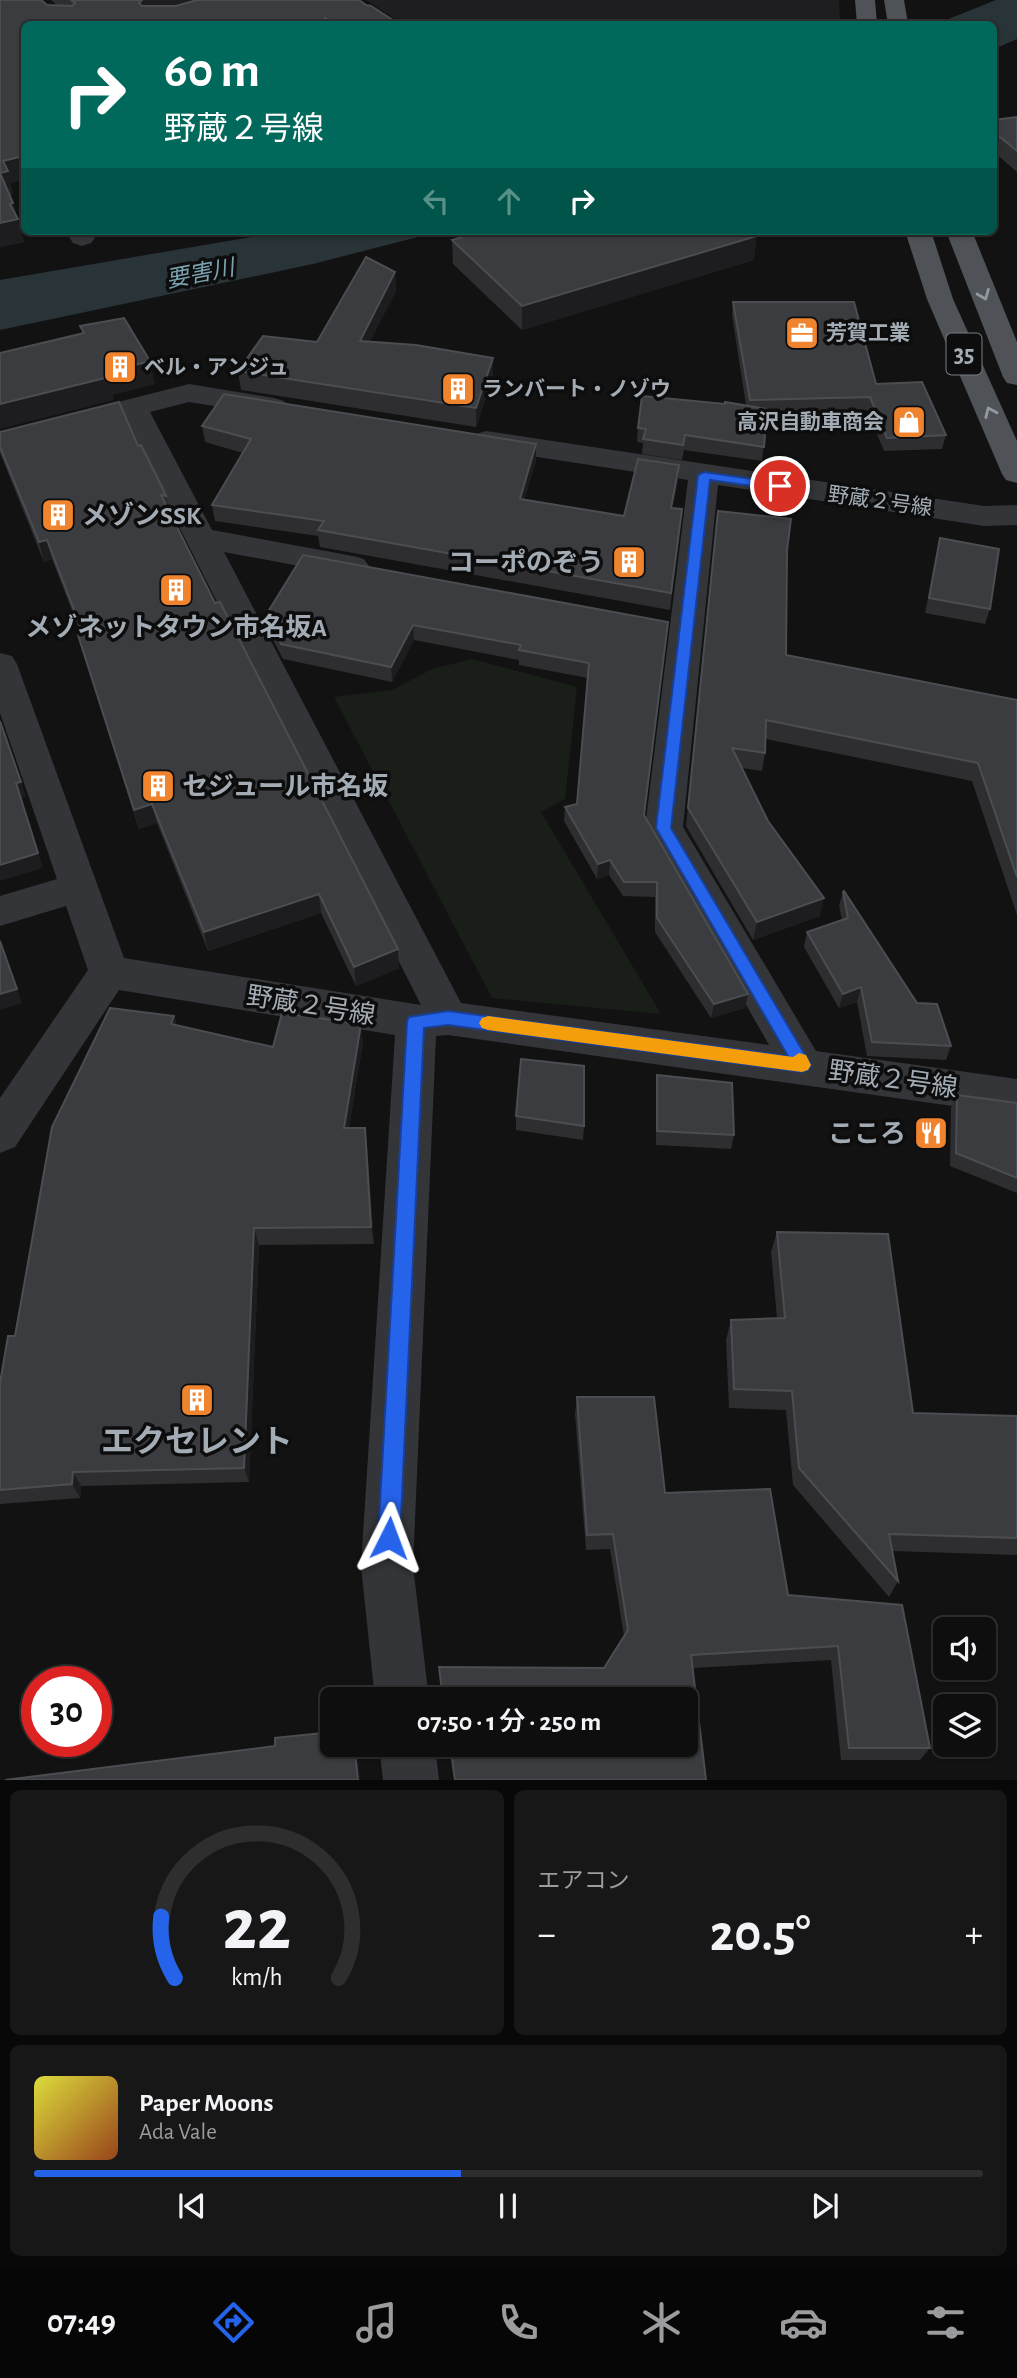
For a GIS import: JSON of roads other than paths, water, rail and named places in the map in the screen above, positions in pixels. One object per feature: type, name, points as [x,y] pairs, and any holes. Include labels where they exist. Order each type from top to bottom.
[{"type":"main road","points":[[864,0],[867,21]]},
{"type":"main road","points":[[894,0],[898,21]]},
{"type":"main road","name":"35","points":[[919,235],[940,299],[1017,474]]},
{"type":"main road","name":"35","points":[[961,235],[1017,377]]},
{"type":"street","points":[[0,441],[189,393],[297,410]]},
{"type":"street","points":[[132,407],[200,538],[432,1020],[387,1566],[401,1687]]},
{"type":"street","name":"野蔵２号線","points":[[460,436],[984,516],[1017,514]]},
{"type":"street","points":[[704,475],[673,624],[664,828],[802,1065]]},
{"type":"street","points":[[200,538],[376,570]]},
{"type":"street","points":[[0,664],[109,972],[0,1134]]},
{"type":"street","points":[[0,911],[79,887]]},
{"type":"street","name":"野蔵２号線","points":[[109,972],[432,1020],[802,1065],[1017,1097]]},
{"type":"street","points":[[408,1757],[411,1780]]},
{"type":"water","points":[[996,0],[1017,0],[1017,39],[997,48],[997,21],[944,21]]},
{"type":"water","name":"要害川","points":[[263,235],[425,235],[313,264],[0,330],[0,280]]},
{"type":"place","name":"芳賀工業","points":[[802,333]]},
{"type":"place","name":"ベル・アンジュ","points":[[120,367]]},
{"type":"place","name":"ランバート・ノゾウ","points":[[458,389]]},
{"type":"place","name":"高沢自動車商会","points":[[909,422]]},
{"type":"place","name":"メゾンSSK","points":[[58,515]]},
{"type":"place","name":"コーポのぞう","points":[[629,562]]},
{"type":"place","name":"メゾネットタウン市名坂A","points":[[176,590]]},
{"type":"place","name":"セジュール市名坂","points":[[158,786]]},
{"type":"place","name":"こころ","points":[[931,1133]]},
{"type":"place","name":"エクセレント","points":[[197,1400]]}]
